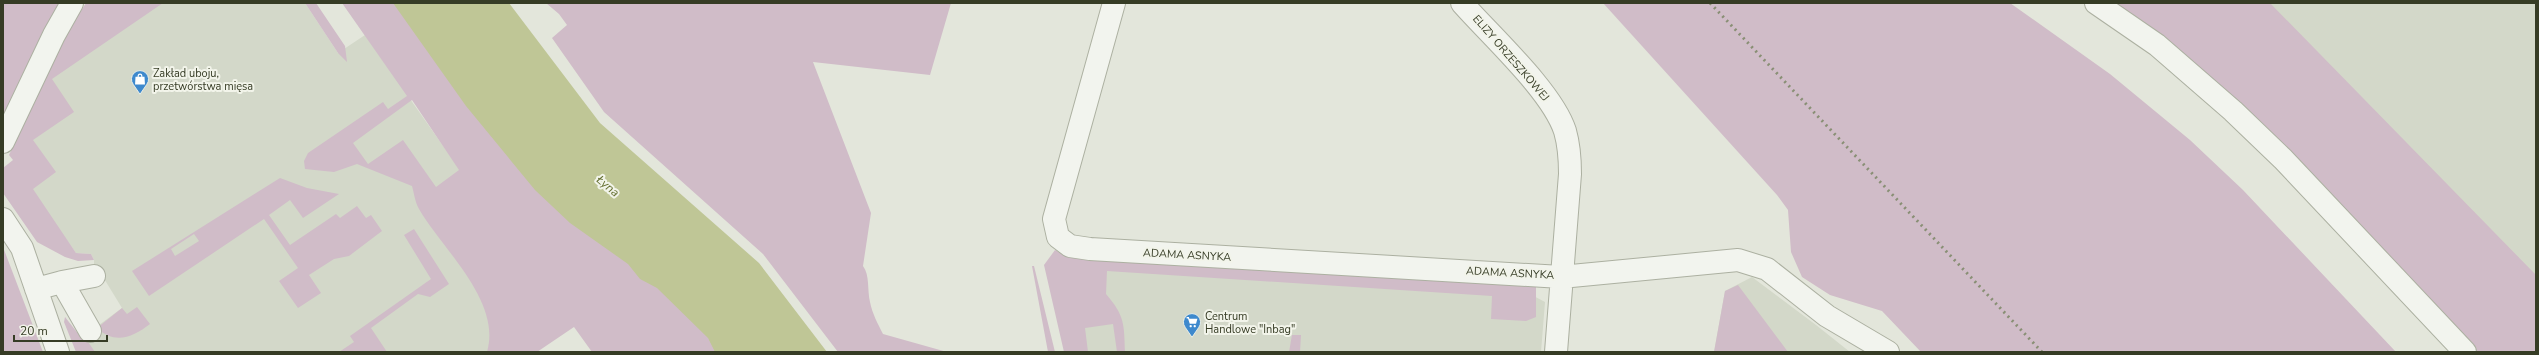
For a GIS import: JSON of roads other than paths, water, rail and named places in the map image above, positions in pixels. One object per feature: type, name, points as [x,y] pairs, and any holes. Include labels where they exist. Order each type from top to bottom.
[{"type":"street","points":[[3,142],[54,35],[72,3]]},
{"type":"street","name":"ADAMA ASNYKA","points":[[1114,3],[1054,219],[1055,231],[1063,242],[1090,249],[1561,277],[1738,260],[1767,269],[1826,316],[1888,352]]},
{"type":"street","name":"ELIZY ORZESZKOWEJ","points":[[1462,3],[1540,89],[1554,108],[1565,131],[1569,152],[1570,174],[1556,352]]},
{"type":"street","points":[[2096,3],[2157,45],[2233,111],[2283,159],[2465,352]]},
{"type":"street","points":[[3,219],[22,248],[58,352]]},
{"type":"street","points":[[36,289],[94,276]]},
{"type":"street","points":[[62,282],[90,331]]},
{"type":"water","name":"Łyna","points":[[393,3],[509,3],[600,123],[759,263],[827,352],[715,352],[708,338],[657,288],[640,279],[628,264],[570,223],[535,190],[466,106]]},
{"type":"railway","points":[[1710,3],[2042,352]]},
{"type":"place","name":"Zakład uboju, przetwórstwa mięsa","points":[[140,94]]},
{"type":"place","name":"Centrum Handlowe \"Inbag\"","points":[[1192,337]]}]
